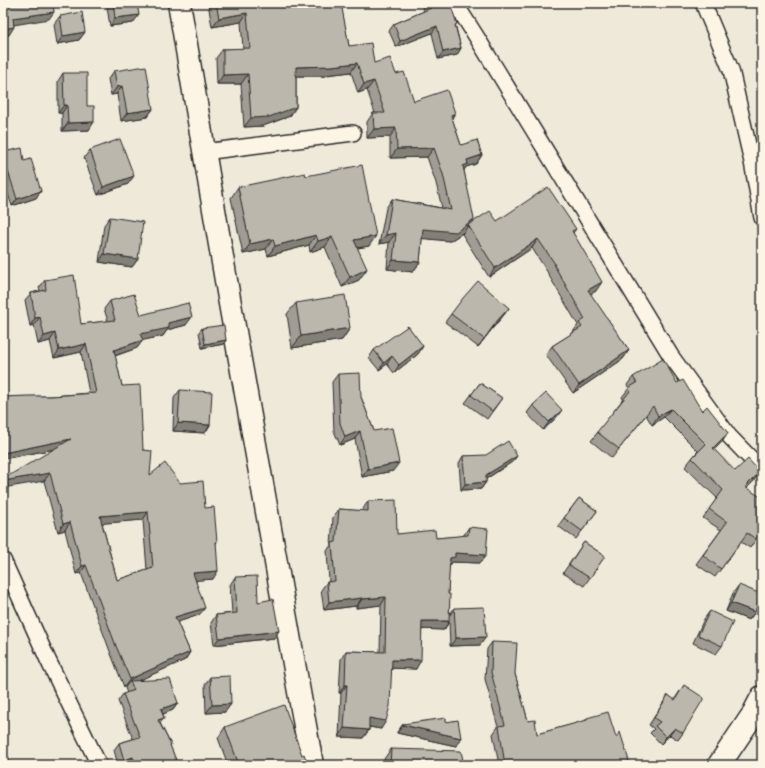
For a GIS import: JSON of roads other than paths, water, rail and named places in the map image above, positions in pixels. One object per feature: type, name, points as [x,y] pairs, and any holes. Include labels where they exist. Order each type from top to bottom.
[{"type":"main road","points":[[179,3],[312,765]]},
{"type":"main road","points":[[719,765],[752,716],[762,697]]},
{"type":"street","points":[[455,3],[481,43],[671,356],[729,436],[762,470]]},
{"type":"street","points":[[703,3],[731,70],[752,162],[762,218]]},
{"type":"street","points":[[204,152],[353,133]]},
{"type":"street","points":[[3,560],[48,660],[99,765]]}]
